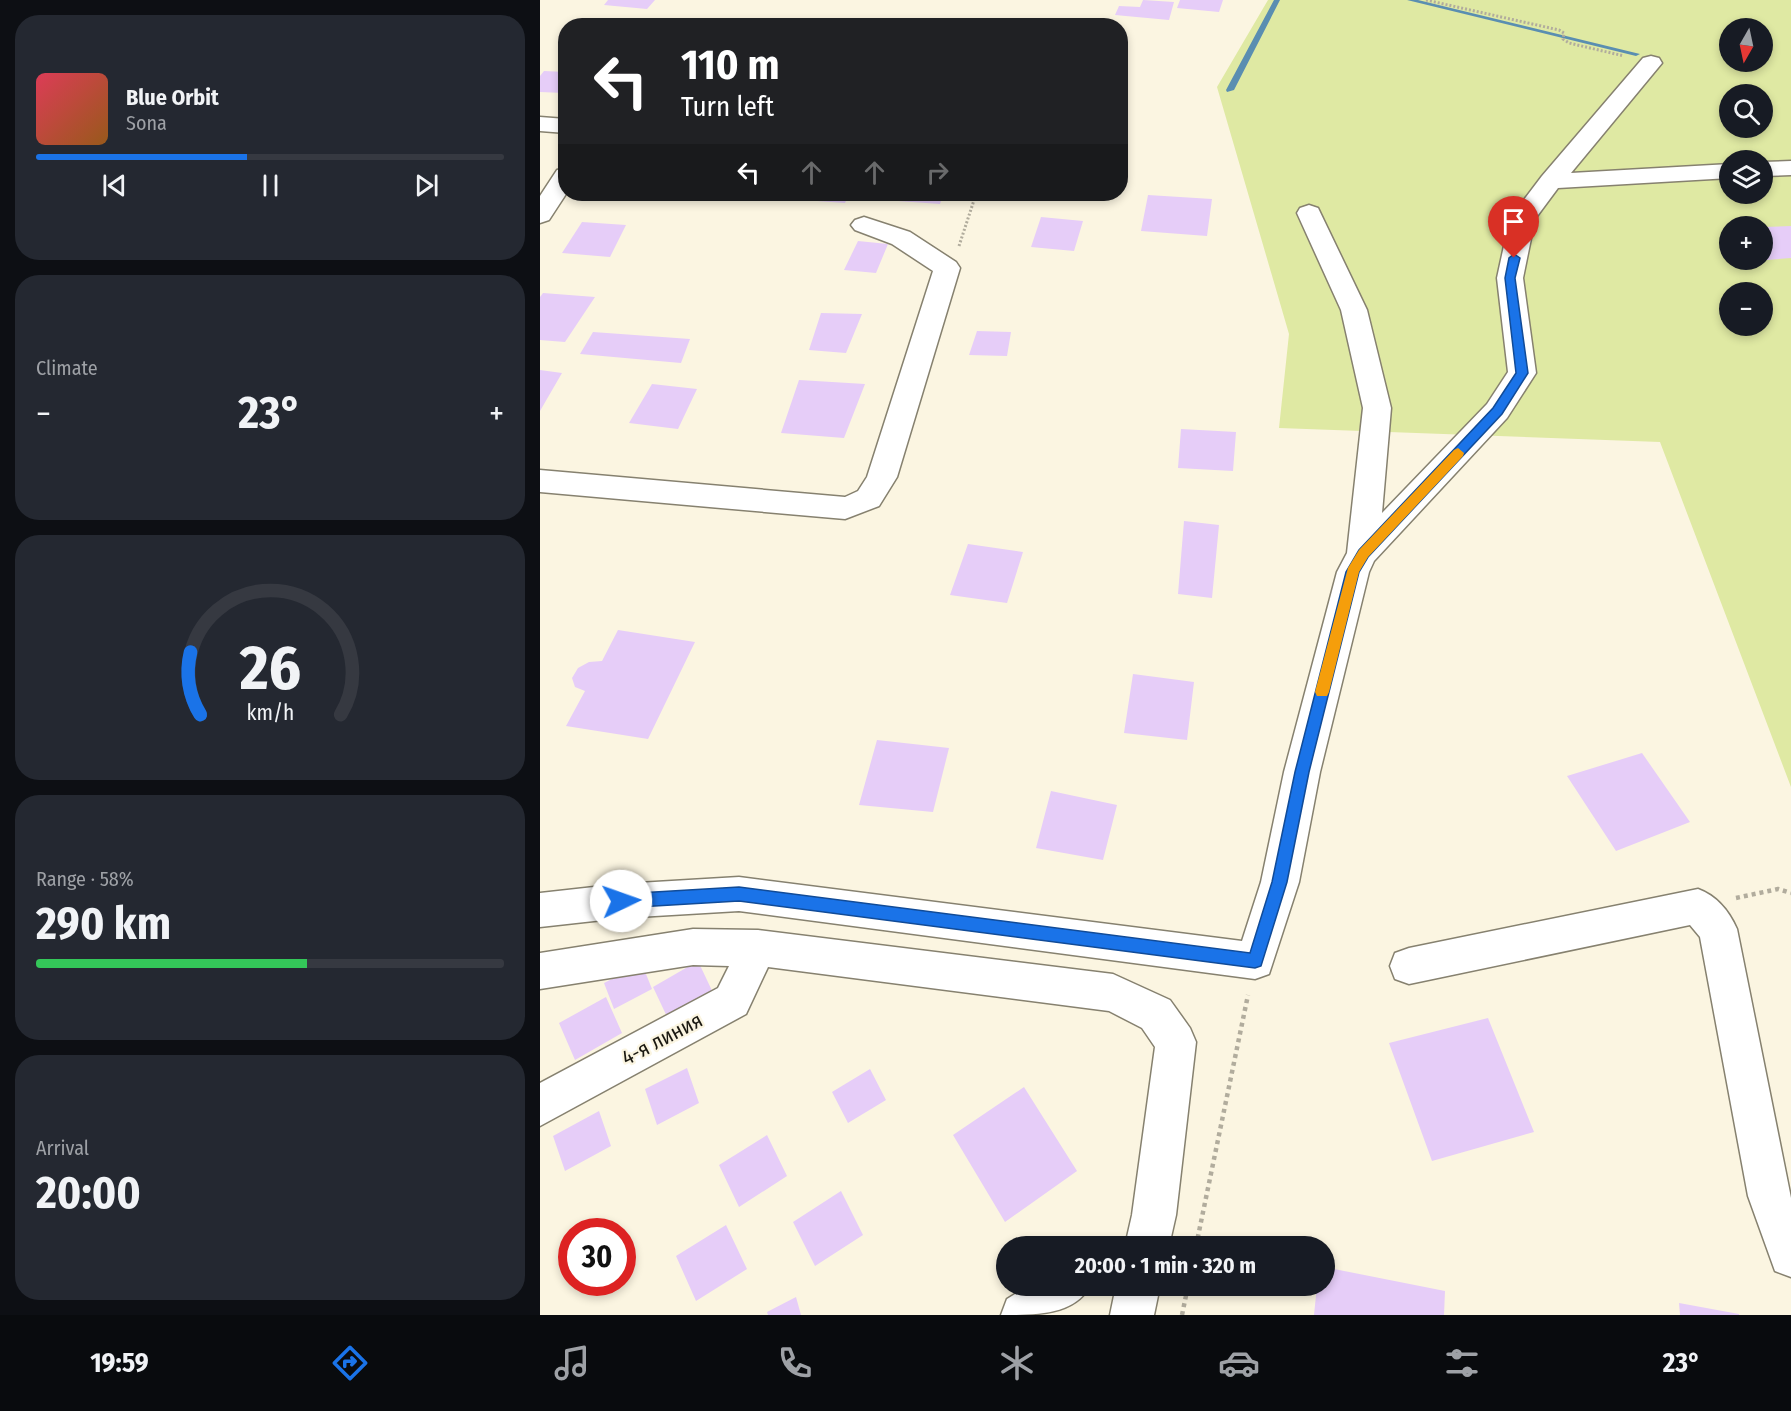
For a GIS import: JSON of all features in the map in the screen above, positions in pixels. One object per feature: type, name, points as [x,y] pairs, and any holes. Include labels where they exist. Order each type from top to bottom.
[{"type":"street","points":[[540,910],[621,901],[739,894],[1255,961],[1280,882],[1302,772],[1353,572],[1363,553],[1497,411],[1522,373],[1510,278],[1523,219],[1551,181],[1651,63]]},
{"type":"street","points":[[540,124],[558,125]]},
{"type":"street","points":[[1773,169],[1791,168]]},
{"type":"street","points":[[1551,181],[1719,172]]},
{"type":"street","points":[[540,215],[558,187]]},
{"type":"street","points":[[1309,213],[1354,310],[1377,408],[1363,553]]},
{"type":"street","points":[[540,481],[845,508],[866,502],[875,494],[882,477],[947,268],[901,238],[864,225]]},
{"type":"street","points":[[1409,966],[1698,906],[1718,928],[1769,1196],[1791,1255]]},
{"type":"street","points":[[540,970],[693,947],[758,948],[1113,993],[1156,1014],[1176,1042],[1151,1231]]},
{"type":"street","name":"4-я линия","points":[[540,1105],[732,1001],[758,948]]},
{"type":"street","points":[[1023,1315],[1052,1296]]},
{"type":"street","points":[[1132,1315],[1136,1296]]},
{"type":"path","points":[[1426,0],[1559,30],[1564,33],[1563,39],[1569,43],[1651,63]]},
{"type":"path","points":[[947,268],[958,246],[974,201]]},
{"type":"path","points":[[1698,906],[1778,889],[1791,893]]},
{"type":"path","points":[[1198,1236],[1255,961]]},
{"type":"path","points":[[1182,1315],[1186,1296]]},
{"type":"green space","points":[[1268,0],[1791,0],[1791,787],[1660,442],[1279,428],[1289,334],[1217,87]]},
{"type":"building","points":[[608,0],[655,0],[647,9],[604,5]]},
{"type":"building","points":[[1143,0],[1174,2],[1169,20],[1115,15],[1119,6],[1140,7]]},
{"type":"building","points":[[1180,0],[1223,0],[1219,12],[1177,8]]},
{"type":"building","points":[[544,71],[558,72],[558,93],[540,92],[540,76]]},
{"type":"building","points":[[1148,195],[1212,199],[1207,236],[1141,231]]},
{"type":"building","points":[[817,201],[846,201],[845,203]]},
{"type":"building","points":[[898,201],[941,201],[940,204]]},
{"type":"building","points":[[1041,217],[1083,221],[1074,251],[1031,247]]},
{"type":"building","points":[[582,222],[626,225],[610,257],[562,253]]},
{"type":"building","points":[[1791,226],[1791,258],[1773,260],[1773,227]]},
{"type":"building","points":[[858,241],[888,244],[876,273],[844,270]]},
{"type":"building","points":[[543,293],[595,297],[565,342],[540,340],[540,297]]},
{"type":"building","points":[[821,313],[862,314],[846,353],[809,350]]},
{"type":"building","points":[[977,331],[1011,332],[1007,356],[969,355]]},
{"type":"building","points":[[593,332],[690,339],[681,363],[580,354]]},
{"type":"building","points":[[540,370],[562,373],[540,411]]},
{"type":"building","points":[[799,380],[865,384],[844,438],[781,433]]},
{"type":"building","points":[[652,384],[697,389],[678,429],[629,423]]},
{"type":"building","points":[[1181,429],[1236,432],[1233,471],[1178,468]]},
{"type":"building","points":[[1184,521],[1219,525],[1212,598],[1178,594]]},
{"type":"building","points":[[968,544],[1023,552],[1007,603],[950,595]]},
{"type":"building","points":[[618,630],[695,642],[648,739],[566,726],[585,691],[575,687],[572,678],[578,668],[589,662],[602,661]]},
{"type":"building","points":[[1133,674],[1194,682],[1187,740],[1124,733]]},
{"type":"building","points":[[877,740],[949,748],[933,812],[859,805]]},
{"type":"building","points":[[1642,753],[1690,822],[1616,851],[1567,776]]},
{"type":"building","points":[[1051,791],[1117,805],[1103,860],[1036,848]]},
{"type":"building","points":[[698,961],[715,997],[670,1023],[653,987]]},
{"type":"building","points":[[642,964],[652,989],[614,1009],[604,983]]},
{"type":"building","points":[[606,997],[622,1033],[575,1060],[559,1023]]},
{"type":"building","points":[[1488,1018],[1534,1132],[1432,1161],[1389,1043]]},
{"type":"building","points":[[687,1068],[699,1103],[657,1125],[645,1089]]},
{"type":"building","points":[[870,1069],[886,1100],[848,1123],[832,1092]]},
{"type":"building","points":[[1024,1087],[1077,1171],[1005,1222],[953,1135]]},
{"type":"building","points":[[599,1111],[611,1146],[565,1171],[553,1136]]},
{"type":"building","points":[[767,1135],[787,1176],[739,1207],[719,1165]]},
{"type":"building","points":[[841,1191],[863,1235],[815,1266],[793,1222]]},
{"type":"building","points":[[726,1225],[747,1269],[696,1301],[676,1256]]},
{"type":"building","points":[[1335,1269],[1445,1291],[1444,1315],[1314,1315],[1316,1296],[1335,1296]]},
{"type":"building","points":[[796,1297],[801,1315],[768,1315],[767,1312]]},
{"type":"building","points":[[1679,1303],[1739,1314],[1739,1315],[1680,1315]]},
{"type":"waterway","points":[[1230,90],[1277,0]]},
{"type":"waterway","points":[[1410,0],[1636,54]]},
{"type":"slow traffic","points":[[1322,692],[1353,572],[1363,553],[1458,453]]},
{"type":"route","points":[[621,901],[739,894],[1255,961],[1280,882],[1302,772],[1353,572],[1363,553],[1497,411],[1522,373],[1510,278],[1514,258]]}]
